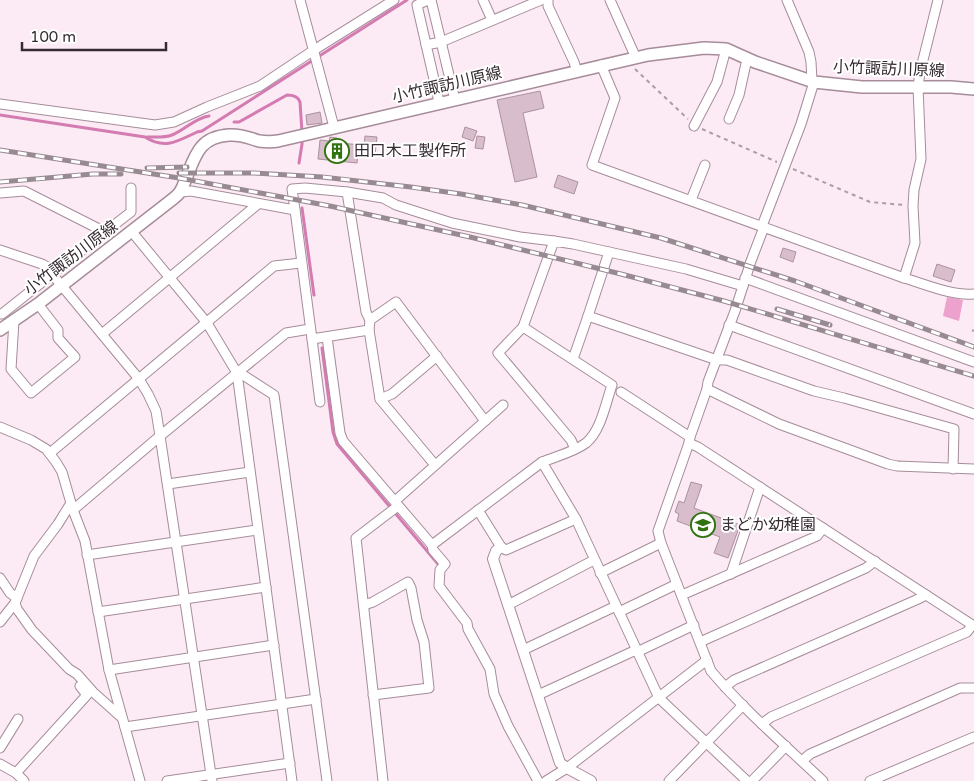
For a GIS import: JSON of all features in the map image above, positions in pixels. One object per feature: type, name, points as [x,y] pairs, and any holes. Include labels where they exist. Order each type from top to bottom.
[{"type":"main road","name":"小竹諏訪川原線","points":[[0,330],[38,304],[181,192],[196,153],[199,148],[213,138],[227,135],[243,135],[259,141],[278,141],[648,55],[704,48],[726,49],[747,59],[813,82],[862,87],[950,87],[974,89]]},
{"type":"street","points":[[300,0],[334,128]]},
{"type":"street","points":[[0,104],[155,125],[174,122],[207,106],[260,86],[394,0]]},
{"type":"street","points":[[438,104],[417,5],[429,0],[455,100]]},
{"type":"street","points":[[483,0],[492,20]]},
{"type":"street","points":[[426,45],[441,42],[541,0]]},
{"type":"street","points":[[548,0],[548,6],[577,72]]},
{"type":"street","points":[[610,0],[631,59]]},
{"type":"street","points":[[787,0],[809,52],[813,82],[801,124],[784,165],[658,531],[711,671],[762,724],[823,781]]},
{"type":"street","points":[[904,278],[915,243],[914,190],[921,159],[918,87],[938,0]]},
{"type":"street","points":[[694,126],[717,82],[726,49]]},
{"type":"street","points":[[729,119],[739,95],[747,59]]},
{"type":"street","points":[[601,66],[616,98],[592,165],[904,278],[964,295],[974,294]]},
{"type":"street","points":[[691,200],[705,165]]},
{"type":"street","points":[[38,304],[58,330],[58,338],[75,358],[31,393],[11,369],[13,322],[1,314],[131,212],[131,188]]},
{"type":"street","points":[[320,402],[292,189],[305,188],[348,192],[382,198],[396,206],[452,223],[520,237],[573,244],[744,282],[974,362]]},
{"type":"street","points":[[0,193],[24,191],[105,232]]},
{"type":"street","points":[[181,192],[191,191],[295,210]]},
{"type":"street","points":[[348,192],[366,312],[370,320],[369,330],[380,399],[435,465]]},
{"type":"street","points":[[102,334],[258,204]]},
{"type":"street","points":[[132,232],[207,323],[237,373],[292,781]]},
{"type":"street","points":[[554,241],[523,327],[498,353],[571,440],[574,449]]},
{"type":"street","points":[[0,250],[42,264],[54,273],[61,285],[139,379],[156,411],[211,778]]},
{"type":"street","points":[[573,359],[609,252]]},
{"type":"street","points":[[50,453],[274,266],[301,263]]},
{"type":"street","points":[[370,320],[396,302],[485,421]]},
{"type":"street","points":[[588,316],[717,360],[727,360],[814,391],[954,429],[953,469]]},
{"type":"street","points":[[729,325],[974,414]]},
{"type":"street","points":[[432,544],[542,462],[587,442],[600,423],[612,385],[523,327]]},
{"type":"street","points":[[0,622],[16,601],[34,556],[72,507],[286,333],[310,329]]},
{"type":"street","points":[[312,340],[369,330]]},
{"type":"street","points":[[327,337],[340,433],[343,441],[395,507],[432,544],[433,550],[445,564],[440,570],[439,586],[467,623],[468,630],[490,669],[494,694],[508,726],[538,781]]},
{"type":"street","points":[[380,399],[392,394],[437,356]]},
{"type":"street","points":[[237,373],[274,395],[327,781]]},
{"type":"street","points":[[707,388],[779,424],[888,464],[974,469]]},
{"type":"street","points":[[621,392],[698,447],[973,626],[967,632],[771,717],[762,724]]},
{"type":"street","points":[[383,781],[356,538],[395,507],[435,465],[503,405]]},
{"type":"street","points":[[0,427],[41,445],[50,453],[62,472],[72,507],[85,541],[109,670],[140,781]]},
{"type":"street","points":[[542,462],[576,519],[659,698],[747,781]]},
{"type":"street","points":[[168,484],[250,472]]},
{"type":"street","points":[[731,574],[760,487]]},
{"type":"street","points":[[478,510],[501,547],[506,550],[576,519]]},
{"type":"street","points":[[682,595],[817,536],[823,528]]},
{"type":"street","points":[[87,555],[258,530]]},
{"type":"street","points":[[600,573],[661,543]]},
{"type":"street","points":[[501,547],[496,551],[493,559],[560,763],[591,781]]},
{"type":"street","points":[[508,605],[594,560]]},
{"type":"street","points":[[700,642],[866,568],[875,561]]},
{"type":"street","points":[[0,578],[16,601],[17,609],[32,630],[68,669],[87,695],[16,773]]},
{"type":"street","points":[[364,606],[408,582],[424,642],[429,688],[373,695]]},
{"type":"street","points":[[523,650],[677,584]]},
{"type":"street","points":[[98,612],[266,588]]},
{"type":"street","points":[[725,687],[734,680],[926,594]]},
{"type":"street","points":[[538,695],[694,625]]},
{"type":"street","points":[[109,670],[274,645]]},
{"type":"street","points":[[546,781],[567,768],[707,660]]},
{"type":"street","points":[[68,669],[77,674],[93,692],[122,718]]},
{"type":"street","points":[[802,760],[810,754],[960,688],[974,688]]},
{"type":"street","points":[[125,728],[316,699]]},
{"type":"street","points":[[669,781],[744,705]]},
{"type":"street","points":[[0,748],[18,719]]},
{"type":"street","points":[[870,781],[974,737]]},
{"type":"street","points":[[752,781],[786,746]]},
{"type":"street","points":[[167,781],[211,778],[290,763]]},
{"type":"street","points":[[0,764],[16,773],[24,781]]},
{"type":"path","points":[[631,59],[694,126],[870,202],[913,206]]},
{"type":"shaded area","points":[[947,297],[963,300],[959,321],[943,316]]},
{"type":"building","points":[[540,91],[544,108],[523,113],[537,177],[515,182],[497,100]]},
{"type":"building","points":[[320,112],[322,123],[307,125],[306,115]]},
{"type":"building","points":[[465,127],[477,131],[473,141],[462,137]]},
{"type":"building","name":"田口木工製作所","points":[[365,136],[377,137],[375,155],[358,154],[357,163],[318,159],[320,140],[329,141],[330,137],[337,138],[337,143],[364,145]]},
{"type":"building","points":[[477,136],[485,137],[483,149],[475,148]]},
{"type":"building","points":[[558,175],[578,182],[574,194],[554,187]]},
{"type":"building","points":[[783,248],[796,252],[793,262],[780,257]]},
{"type":"building","points":[[937,264],[955,270],[951,282],[933,276]]},
{"type":"building","points":[[691,482],[702,485],[694,508],[740,525],[728,558],[714,553],[720,537],[677,521],[679,514],[675,512],[679,501],[684,503]]},
{"type":"waterway","points":[[0,115],[145,137],[165,144],[171,143],[202,131],[407,0]]},
{"type":"waterway","points":[[234,122],[239,122],[287,95],[291,95],[297,97],[300,102],[302,132]]},
{"type":"waterway","points":[[147,137],[172,135],[199,119],[209,116]]},
{"type":"waterway","points":[[299,163],[302,139]]},
{"type":"waterway","points":[[302,208],[314,295]]},
{"type":"waterway","points":[[322,348],[333,432],[337,444],[438,564]]},
{"type":"railway","points":[[0,150],[179,178],[330,206],[470,237],[724,301],[974,376]]},
{"type":"railway","points":[[147,168],[187,167]]},
{"type":"railway","points":[[179,173],[254,173],[322,177],[411,187],[522,205],[661,238],[795,281],[974,347]]},
{"type":"railway","points":[[0,182],[93,174],[121,174]]},
{"type":"railway","points":[[777,309],[830,325]]},
{"type":"place","name":"田口木工製作所","points":[[337,151]]},
{"type":"place","name":"まどか幼稚園","points":[[703,525]]}]
